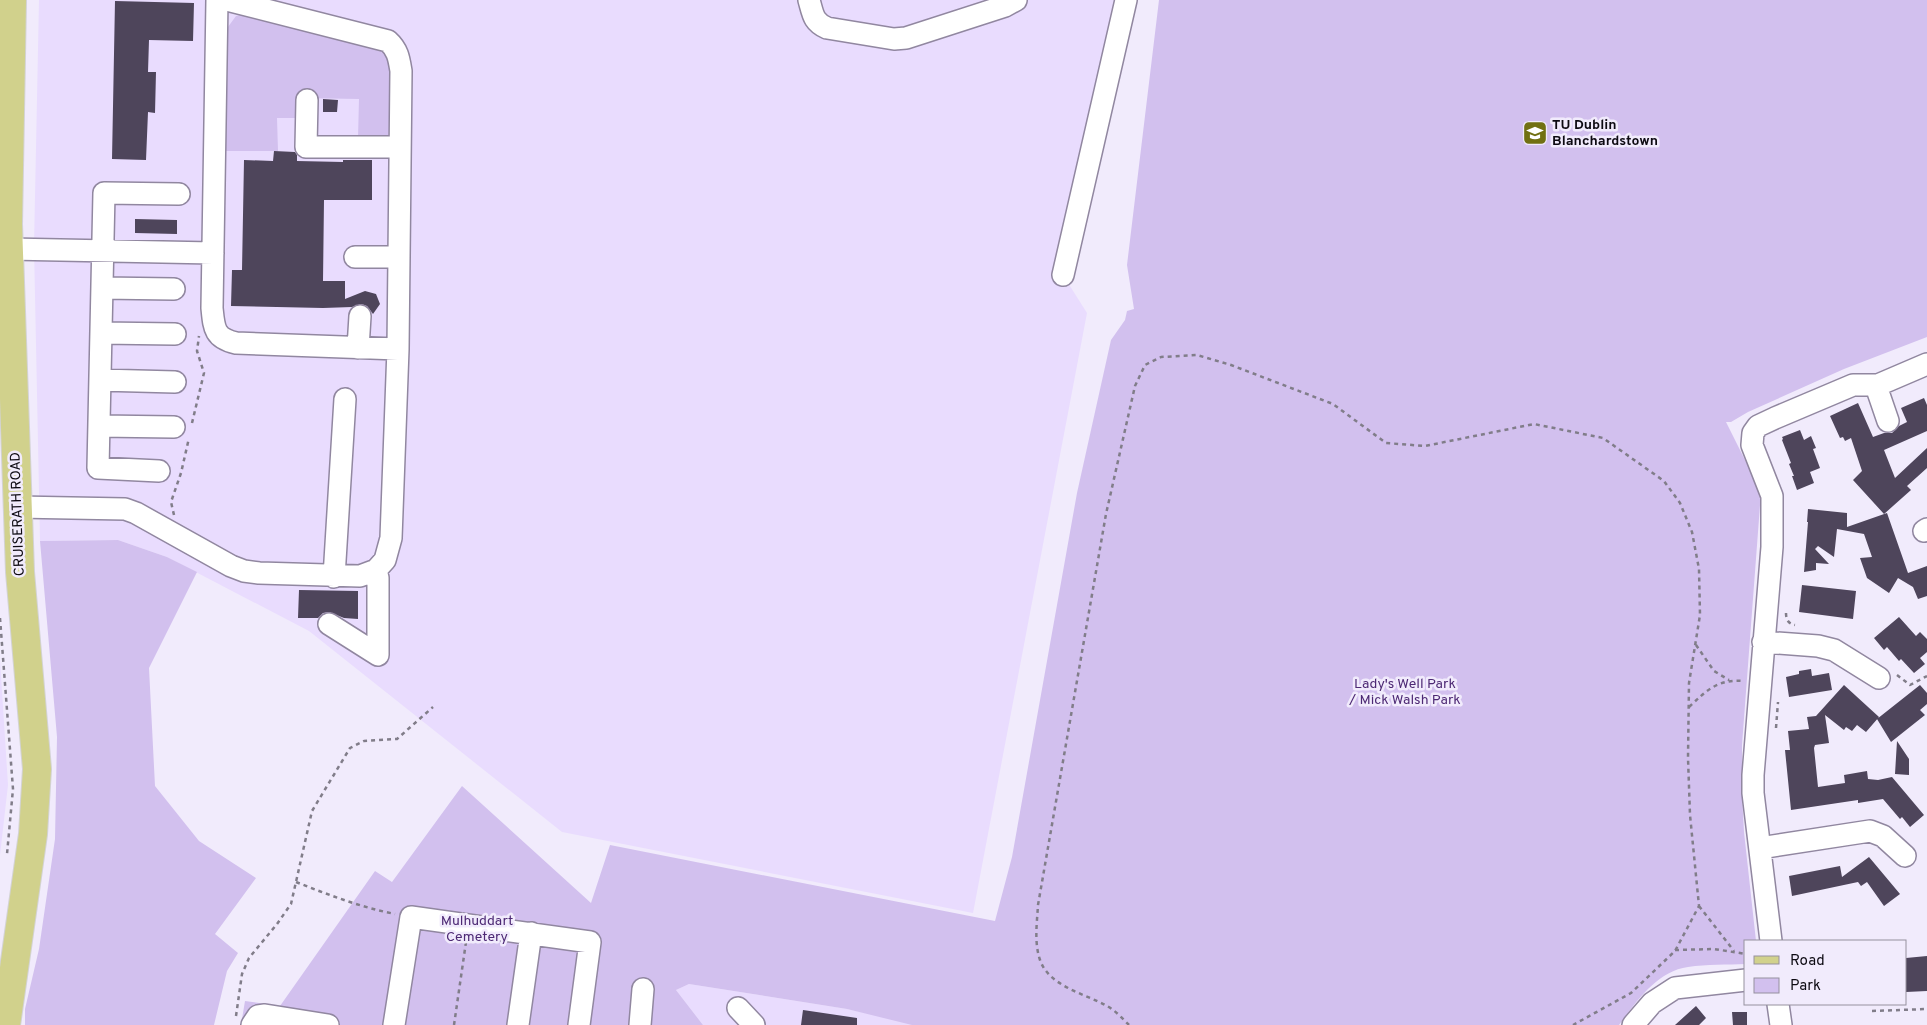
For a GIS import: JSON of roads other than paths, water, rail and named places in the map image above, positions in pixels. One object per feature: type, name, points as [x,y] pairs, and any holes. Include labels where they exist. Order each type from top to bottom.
[{"type":"main road","name":"CRUISERATH ROAD","points":[[6,1025],[33,834],[37,769],[20,572],[9,250],[4,196],[12,0]]},
{"type":"main road","points":[[0,992],[14,964]]},
{"type":"street","points":[[218,0],[212,308],[217,334],[225,341],[236,343],[398,349]]},
{"type":"street","points":[[17,506],[125,510],[136,513],[231,566],[244,571],[334,577],[360,576],[376,570],[385,560],[391,538],[398,349],[401,71],[395,47],[388,41],[228,0]]},
{"type":"street","points":[[809,0],[815,19],[819,24],[828,28],[894,39],[917,36],[1006,6],[1016,0]]},
{"type":"street","points":[[1063,275],[1126,0]]},
{"type":"street","points":[[307,100],[306,147],[400,148]]},
{"type":"street","points":[[159,471],[98,468],[104,193],[179,194]]},
{"type":"street","points":[[9,250],[213,253]]},
{"type":"street","points":[[355,257],[399,257]]},
{"type":"street","points":[[102,288],[174,289]]},
{"type":"street","points":[[358,348],[360,316]]},
{"type":"street","points":[[101,333],[175,334]]},
{"type":"street","points":[[1771,940],[1753,793],[1760,711],[1763,642],[1772,547],[1773,503],[1752,445],[1753,433],[1758,426],[1853,385],[1876,386],[1927,364]]},
{"type":"street","points":[[100,380],[175,382]]},
{"type":"street","points":[[1876,386],[1888,421]]},
{"type":"street","points":[[334,577],[345,399]]},
{"type":"street","points":[[99,426],[174,427]]},
{"type":"street","points":[[329,624],[378,655],[378,578],[376,570]]},
{"type":"street","points":[[1763,642],[1818,646],[1834,650],[1890,678]]},
{"type":"street","points":[[1760,848],[1870,830],[1883,836],[1904,856]]},
{"type":"street","points":[[394,1025],[411,917],[590,942],[579,1025]]},
{"type":"street","points":[[518,1025],[531,933]]},
{"type":"street","points":[[1633,1025],[1652,1003],[1675,988],[1744,980]]},
{"type":"street","points":[[640,1025],[644,989]]},
{"type":"street","points":[[1778,1005],[1781,1025]]},
{"type":"street","points":[[738,1008],[754,1025]]},
{"type":"street","points":[[244,1021],[265,1015],[328,1025]]},
{"type":"place","name":"TU Dublin Blanchardstown","points":[[1535,133]]},
{"type":"park label","name":"Lady's Well Park / Mick Walsh Park","points":[[1405,692]]},
{"type":"park label","name":"Mulhuddart Cemetery","points":[[477,930]]}]
